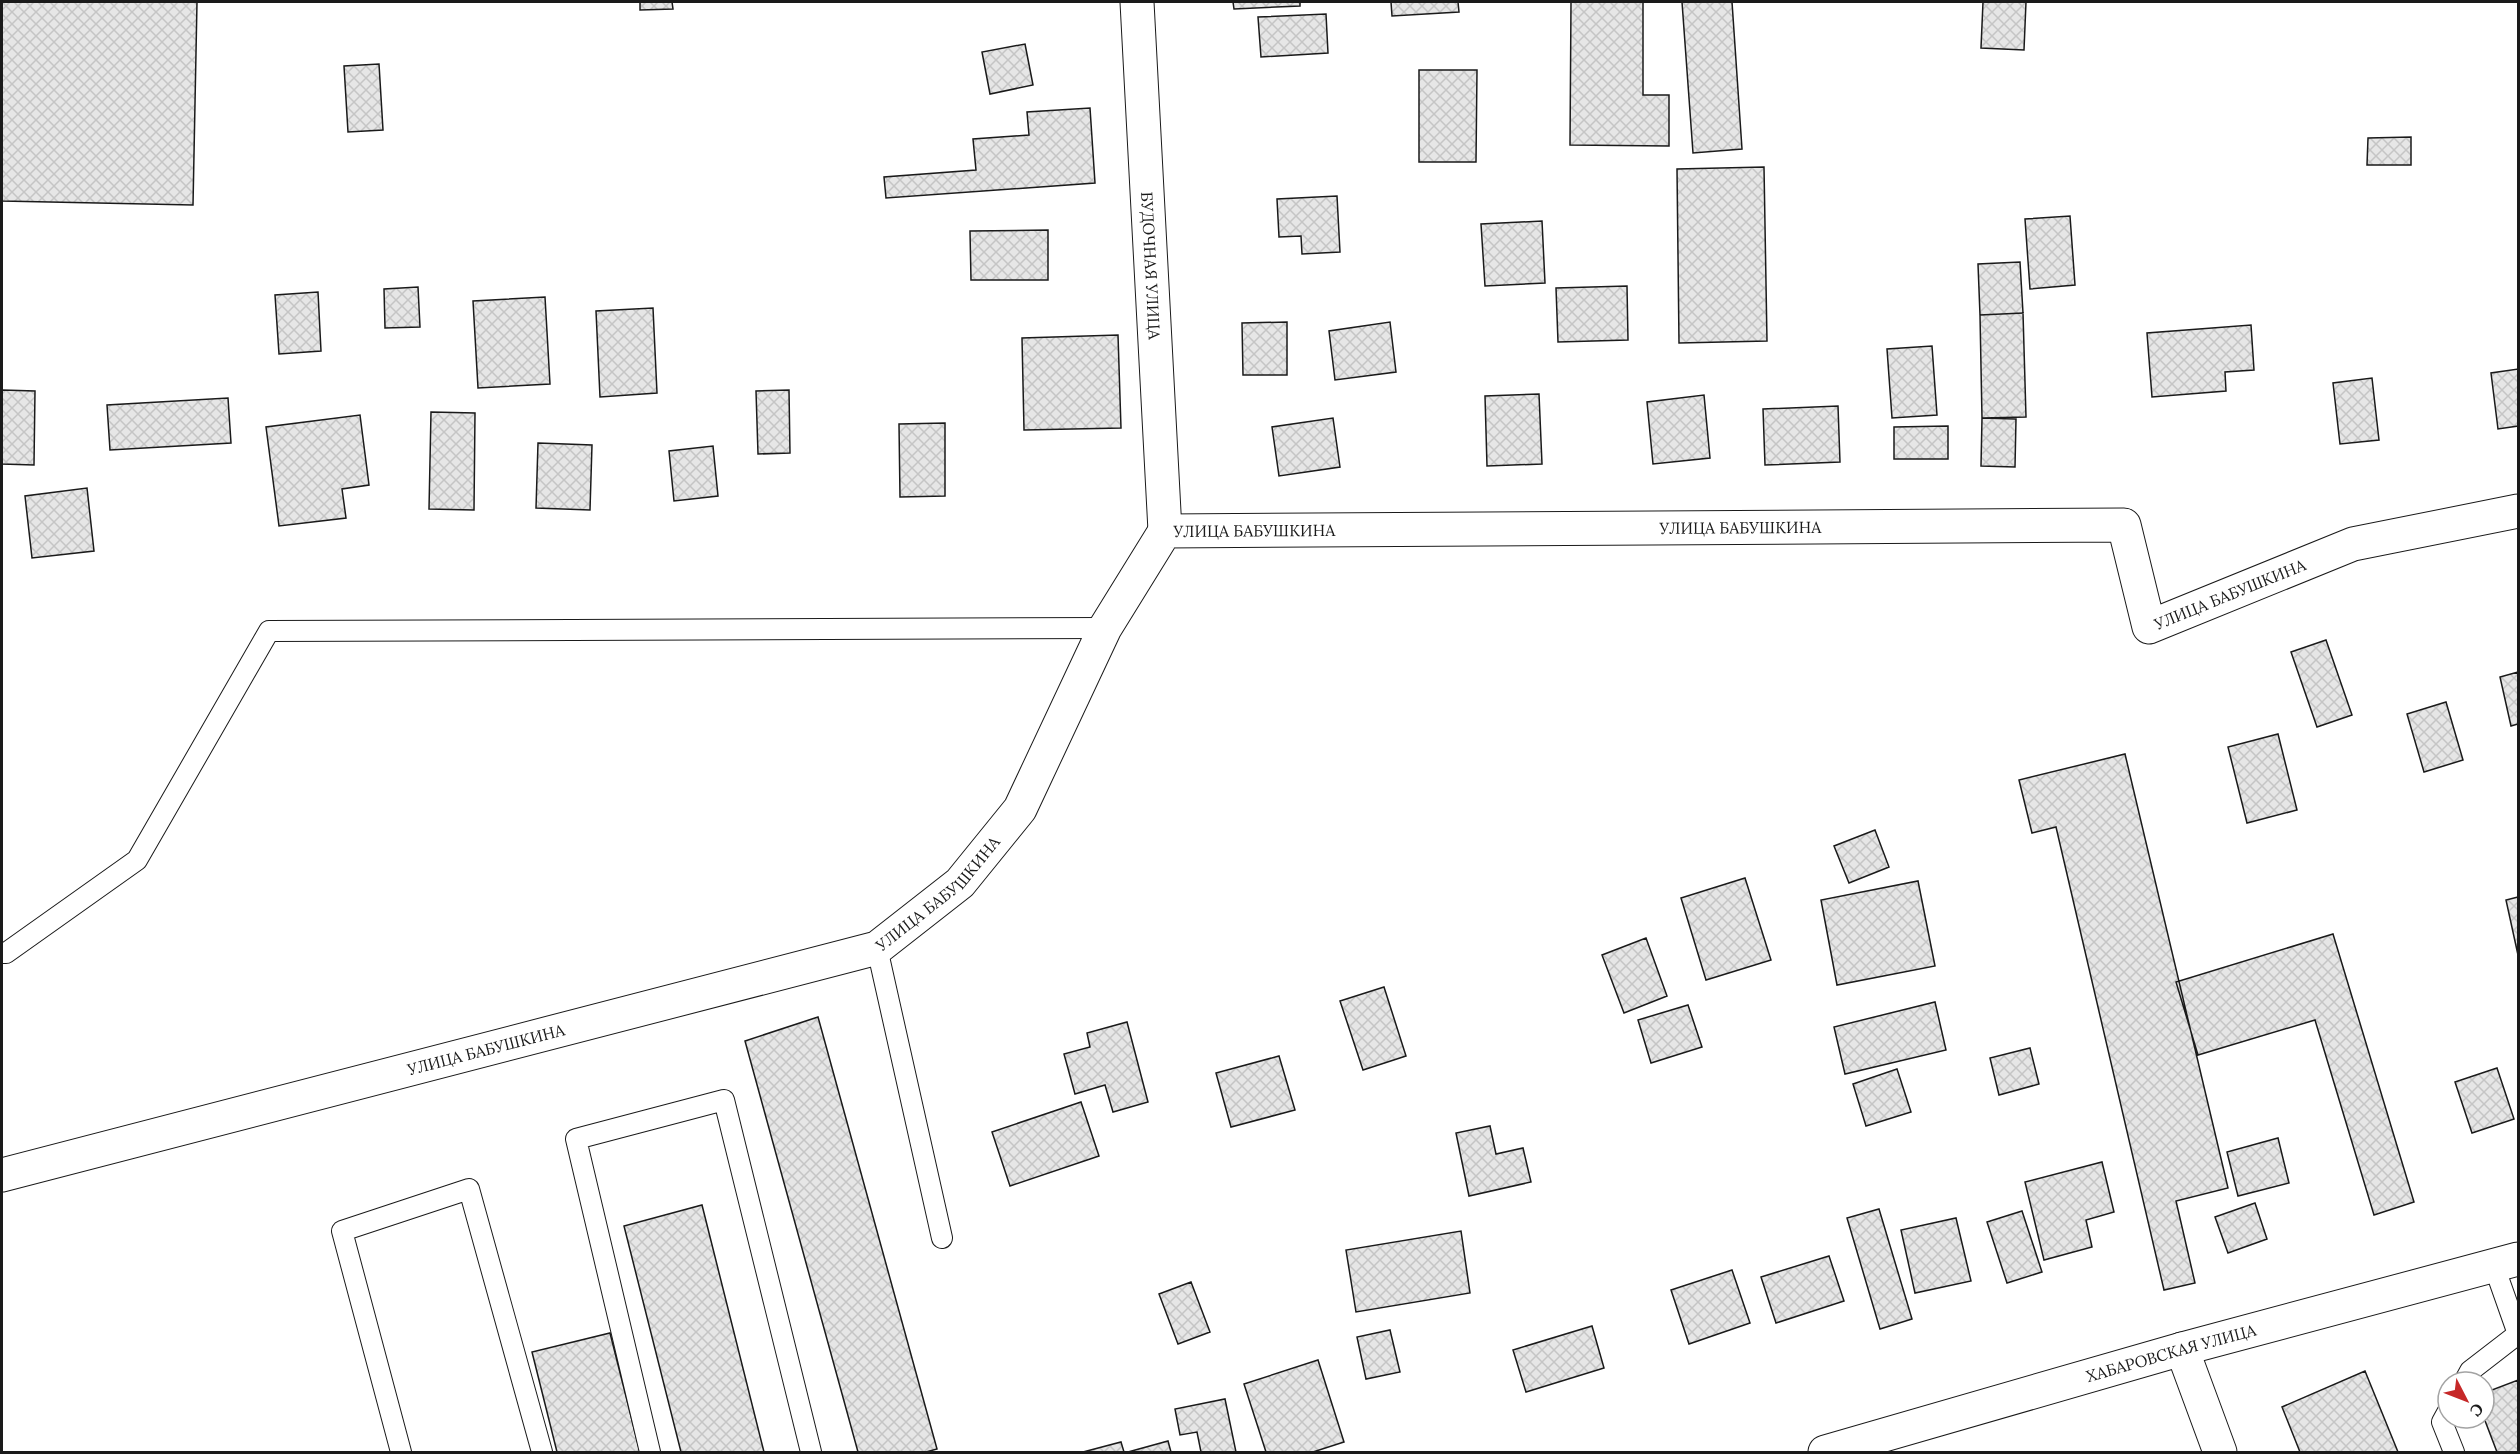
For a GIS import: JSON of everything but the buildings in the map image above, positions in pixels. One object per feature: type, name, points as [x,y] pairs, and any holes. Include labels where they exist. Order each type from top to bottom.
[{"type":"street","name":"БУДОЧНАЯ УЛИЦА","points":[[1137,2],[1165,531]]},
{"type":"street","name":"УЛИЦА БАБУШКИНА","points":[[2,1175],[877,948],[960,883],[1020,809],[1105,628],[1165,531],[2124,525],[2149,627],[2353,544],[2518,511]]},
{"type":"street","name":"ХАБАРОВСКАЯ УЛИЦА","points":[[1825,1452],[2181,1349],[2506,1263]]},
{"type":"street","points":[[2181,1349],[2220,1452]]},
{"type":"lane","points":[[2,953],[6,953],[137,860],[269,631],[1105,628]]},
{"type":"lane","points":[[877,948],[942,1238]]},
{"type":"lane","points":[[650,1452],[576,1139],[724,1100],[811,1452]]},
{"type":"lane","points":[[401,1452],[342,1231],[469,1189],[542,1452]]},
{"type":"lane","points":[[2471,1370],[2518,1334],[2506,1263]]},
{"type":"lane","points":[[2445,1430],[2454,1452]]}]
